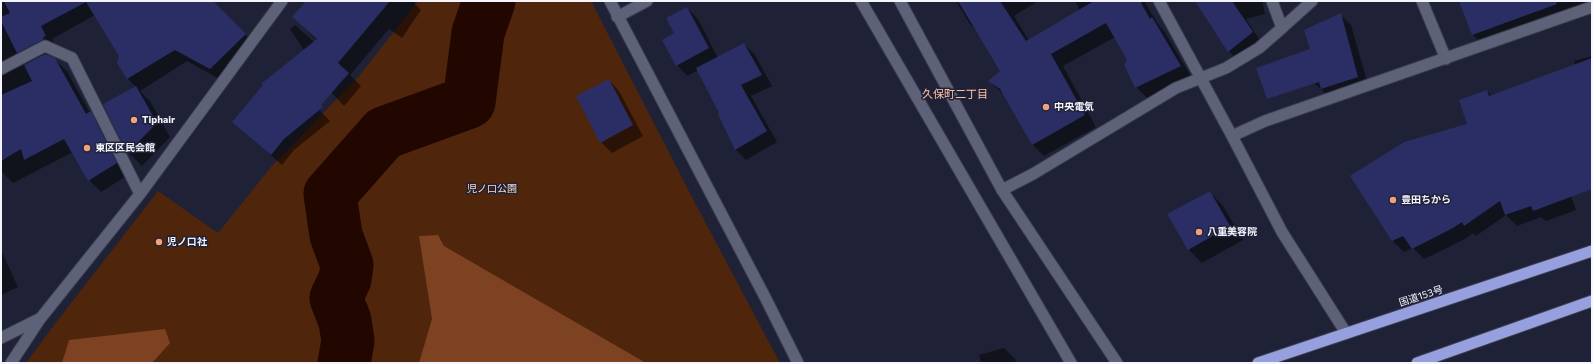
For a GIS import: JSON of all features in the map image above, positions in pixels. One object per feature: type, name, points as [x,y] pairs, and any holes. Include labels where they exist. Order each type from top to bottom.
[{"type":"highway","name":"国道153号","points":[[1258,363],[1592,251]]},
{"type":"highway","points":[[1417,363],[1592,301]]},
{"type":"street","points":[[10,363],[40,319],[140,194],[282,1]]},
{"type":"street","points":[[610,1],[798,363]]},
{"type":"street","points":[[617,17],[647,1]]},
{"type":"street","points":[[860,1],[1071,363]]},
{"type":"street","points":[[900,1],[1002,190],[1117,363]]},
{"type":"street","points":[[1159,1],[1282,232],[1346,333]]},
{"type":"street","points":[[1272,1],[1282,28]]},
{"type":"street","points":[[1002,190],[1033,174],[1176,88],[1226,68],[1259,48],[1312,1]]},
{"type":"street","points":[[1422,1],[1446,59]]},
{"type":"street","points":[[1232,136],[1265,121],[1592,7]]},
{"type":"street","points":[[1,69],[45,46],[72,58],[140,194]]},
{"type":"street","points":[[1,338],[40,319]]},
{"type":"green space","name":"児ノ口公園","points":[[418,1],[591,1],[694,201],[780,363],[26,363],[158,191],[218,233],[271,167],[359,76]]},
{"type":"shaded area","points":[[438,235],[444,246],[646,363],[419,363],[432,319],[419,236]]},
{"type":"shaded area","points":[[367,304],[371,333],[370,363],[344,363],[348,341],[344,316]]},
{"type":"shaded area","points":[[165,329],[170,343],[152,363],[62,363],[69,340]]},
{"type":"building","points":[[4,1],[213,1],[246,34],[210,69],[175,50],[127,79],[117,63],[119,56],[86,2],[41,26],[46,36],[43,37],[44,39],[17,53],[1,21],[1,17],[10,13]]},
{"type":"building","points":[[306,1],[390,1],[338,63],[349,73],[321,105],[323,107],[284,139],[271,155],[232,122],[263,85],[261,84],[317,39],[292,17]]},
{"type":"building","points":[[958,1],[1000,1],[1026,41],[1094,1],[1144,1],[1141,3],[1150,19],[1152,17],[1181,66],[1135,88],[1124,64],[1127,60],[1106,23],[1051,54],[1085,115],[1032,145],[1000,89],[988,81],[1000,71]]},
{"type":"building","points":[[1195,1],[1232,1],[1253,32],[1228,52]]},
{"type":"building","points":[[1459,1],[1556,1],[1557,4],[1472,35]]},
{"type":"building","points":[[687,7],[709,48],[676,66],[662,40],[674,33],[666,18]]},
{"type":"building","points":[[1341,13],[1358,77],[1321,89],[1319,82],[1267,99],[1256,68],[1310,49],[1304,30]]},
{"type":"building","points":[[744,43],[762,75],[741,85],[767,131],[735,150],[718,114],[719,113],[696,68]]},
{"type":"building","points":[[45,54],[55,58],[86,114],[91,111],[117,163],[88,181],[64,139],[24,160],[21,149],[1,161],[1,95],[32,81],[24,65]]},
{"type":"building","points":[[1592,58],[1592,189],[1533,211],[1531,206],[1505,215],[1500,201],[1464,226],[1462,222],[1412,249],[1403,236],[1392,241],[1350,176],[1404,142],[1467,124],[1459,100],[1487,90],[1489,96]]},
{"type":"building","points":[[609,79],[633,125],[600,143],[576,96]]},
{"type":"building","name":"Tiphair","points":[[136,86],[157,123],[127,153],[103,104]]},
{"type":"building","name":"八重美容院","points":[[1210,191],[1230,226],[1188,250],[1167,214]]},
{"type":"waterway","points":[[344,363],[348,341],[345,321],[336,298],[345,279],[347,265],[336,235],[330,194],[384,133],[469,102],[478,33],[489,1]]},
{"type":"place","name":"中央電気","points":[[1046,107]]},
{"type":"place","name":"Tiphair","points":[[134,120]]},
{"type":"place","name":"東区区民会館","points":[[87,148]]},
{"type":"place","name":"豊田ちから","points":[[1393,200]]},
{"type":"place","name":"八重美容院","points":[[1199,232]]},
{"type":"place","name":"児ノ口社","points":[[159,242]]},
{"type":"district","name":"久保町二丁目","points":[[955,94]]}]
